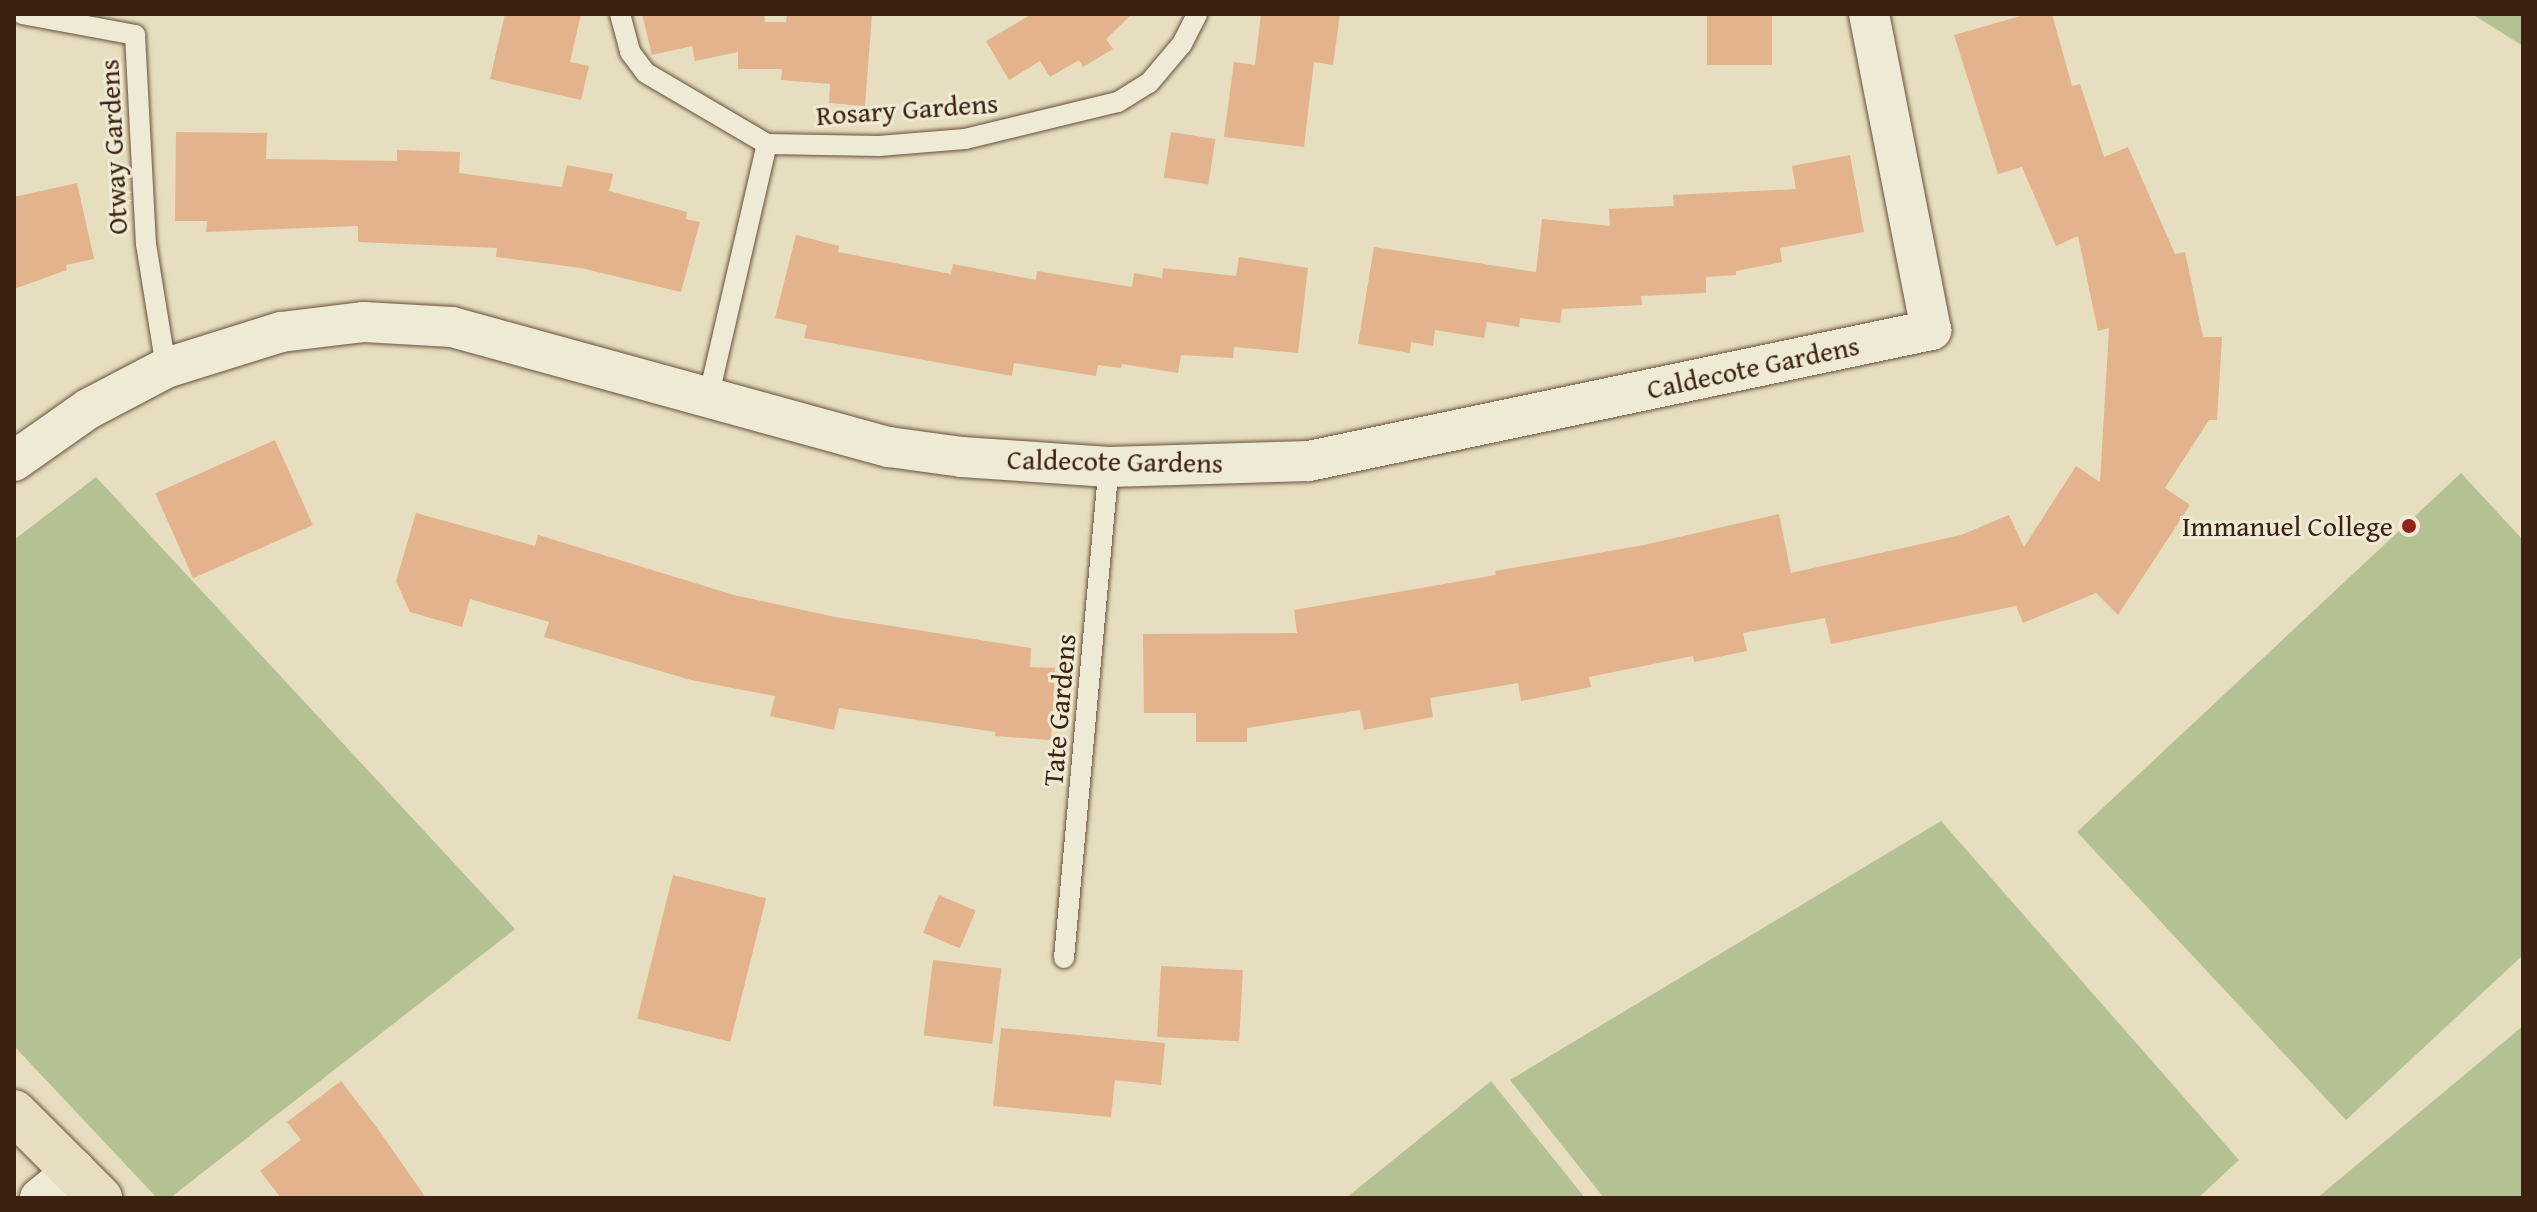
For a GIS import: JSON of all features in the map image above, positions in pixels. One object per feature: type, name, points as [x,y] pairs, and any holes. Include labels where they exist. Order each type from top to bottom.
[{"type":"main road","points":[[14,1112],[88,1184]]},
{"type":"street","name":"Caldecote Gardens","points":[[14,461],[88,409],[166,368],[281,332],[379,323],[452,327],[889,447],[962,457],[1109,467],[1309,461],[1931,330],[1869,14]]},
{"type":"street","points":[[40,1198],[88,1184]]},
{"type":"lane","name":"Otway Gardens","points":[[22,14],[135,35],[146,244],[166,368]]},
{"type":"lane","name":"Rosary Gardens","points":[[620,14],[630,52],[646,73],[767,144],[879,146],[965,139],[1118,102],[1149,83],[1182,44],[1197,14]]},
{"type":"lane","points":[[708,399],[767,144]]},
{"type":"lane","name":"Tate Gardens","points":[[1064,958],[1109,467]]},
{"type":"green space","points":[[2472,14],[2523,14],[2523,46]]},
{"type":"green space","points":[[2461,473],[2523,540],[2523,955],[2346,1120],[2077,832]]},
{"type":"green space","points":[[96,477],[515,929],[170,1198],[157,1198],[14,1046],[14,540]]},
{"type":"green space","points":[[1941,821],[2239,1160],[2198,1198],[1604,1198],[1510,1080]]},
{"type":"green space","points":[[2523,1026],[2523,1198],[2317,1198]]},
{"type":"green space","points":[[1491,1081],[1585,1198],[1346,1198]]},
{"type":"building","points":[[505,14],[581,14],[570,62],[589,66],[581,100],[490,79]]},
{"type":"building","points":[[642,14],[764,14],[765,22],[786,22],[787,14],[872,14],[865,106],[829,103],[830,84],[781,80],[782,69],[738,69],[738,52],[695,61],[692,46],[652,55]]},
{"type":"building","points":[[1032,14],[1132,14],[1106,39],[1113,49],[1083,67],[1079,60],[1050,77],[1040,61],[1009,80],[986,41]]},
{"type":"building","points":[[1261,14],[1340,14],[1333,65],[1314,62],[1304,147],[1224,137],[1234,62],[1255,65]]},
{"type":"building","points":[[1707,14],[1772,14],[1772,65],[1707,65]]},
{"type":"building","points":[[2028,14],[2052,14],[2072,86],[2080,84],[2104,157],[2128,147],[2175,254],[2185,252],[2203,337],[2222,337],[2217,420],[2209,420],[2165,488],[2190,505],[2118,615],[2096,593],[2023,623],[2016,606],[1831,644],[1825,618],[1743,633],[1747,651],[1694,662],[1693,656],[1589,677],[1591,687],[1521,701],[1518,683],[1430,698],[1433,717],[1364,730],[1360,710],[1247,728],[1247,742],[1196,742],[1196,713],[1144,713],[1143,634],[1297,633],[1294,610],[1496,575],[1495,571],[1644,545],[1779,514],[1791,573],[1961,535],[2009,515],[2024,547],[2076,466],[2100,482],[2109,328],[2098,331],[2078,236],[2056,246],[2022,167],[1998,174],[1954,35]]},
{"type":"building","points":[[176,132],[267,133],[266,159],[397,161],[397,150],[460,152],[459,173],[562,187],[567,165],[613,174],[609,191],[687,212],[686,219],[700,222],[681,292],[581,268],[496,257],[497,248],[358,242],[358,226],[206,232],[207,221],[175,221]]},
{"type":"building","points":[[1171,132],[1215,139],[1208,184],[1164,177]]},
{"type":"building","points":[[1850,155],[1864,232],[1780,248],[1782,262],[1736,271],[1736,275],[1706,277],[1706,293],[1641,296],[1642,305],[1562,309],[1560,323],[1520,318],[1519,327],[1487,322],[1484,338],[1435,330],[1433,346],[1411,342],[1410,353],[1358,344],[1374,247],[1536,272],[1542,219],[1610,226],[1609,209],[1674,206],[1673,195],[1796,189],[1792,166]]},
{"type":"building","points":[[77,183],[94,259],[66,265],[67,270],[14,289],[14,197]]},
{"type":"building","points":[[796,235],[839,246],[838,252],[951,274],[953,264],[1036,280],[1037,271],[1132,287],[1134,273],[1162,278],[1163,268],[1236,276],[1239,257],[1308,268],[1298,353],[1234,347],[1233,358],[1181,355],[1178,373],[1122,364],[1121,368],[1098,365],[1096,376],[1014,363],[1012,376],[804,338],[807,325],[775,318]]},
{"type":"building","points":[[275,440],[313,525],[193,578],[155,493]]},
{"type":"building","points":[[416,513],[535,546],[538,535],[734,595],[835,617],[1031,648],[1030,667],[1055,668],[1051,740],[995,736],[995,732],[839,708],[834,730],[770,716],[775,696],[691,680],[544,637],[549,622],[470,599],[462,627],[410,612],[396,581]]},
{"type":"building","points":[[673,875],[766,898],[730,1042],[637,1019]]},
{"type":"building","points":[[939,895],[976,911],[960,948],[923,933]]},
{"type":"building","points":[[933,960],[1001,968],[992,1044],[924,1035]]},
{"type":"building","points":[[1161,966],[1243,970],[1239,1041],[1157,1037]]},
{"type":"building","points":[[1001,1028],[1165,1043],[1161,1085],[1115,1080],[1111,1117],[993,1106]]},
{"type":"building","points":[[341,1081],[426,1198],[281,1198],[260,1171],[301,1140],[287,1122]]},
{"type":"place","name":"Immanuel College","points":[[2409,526]]}]
